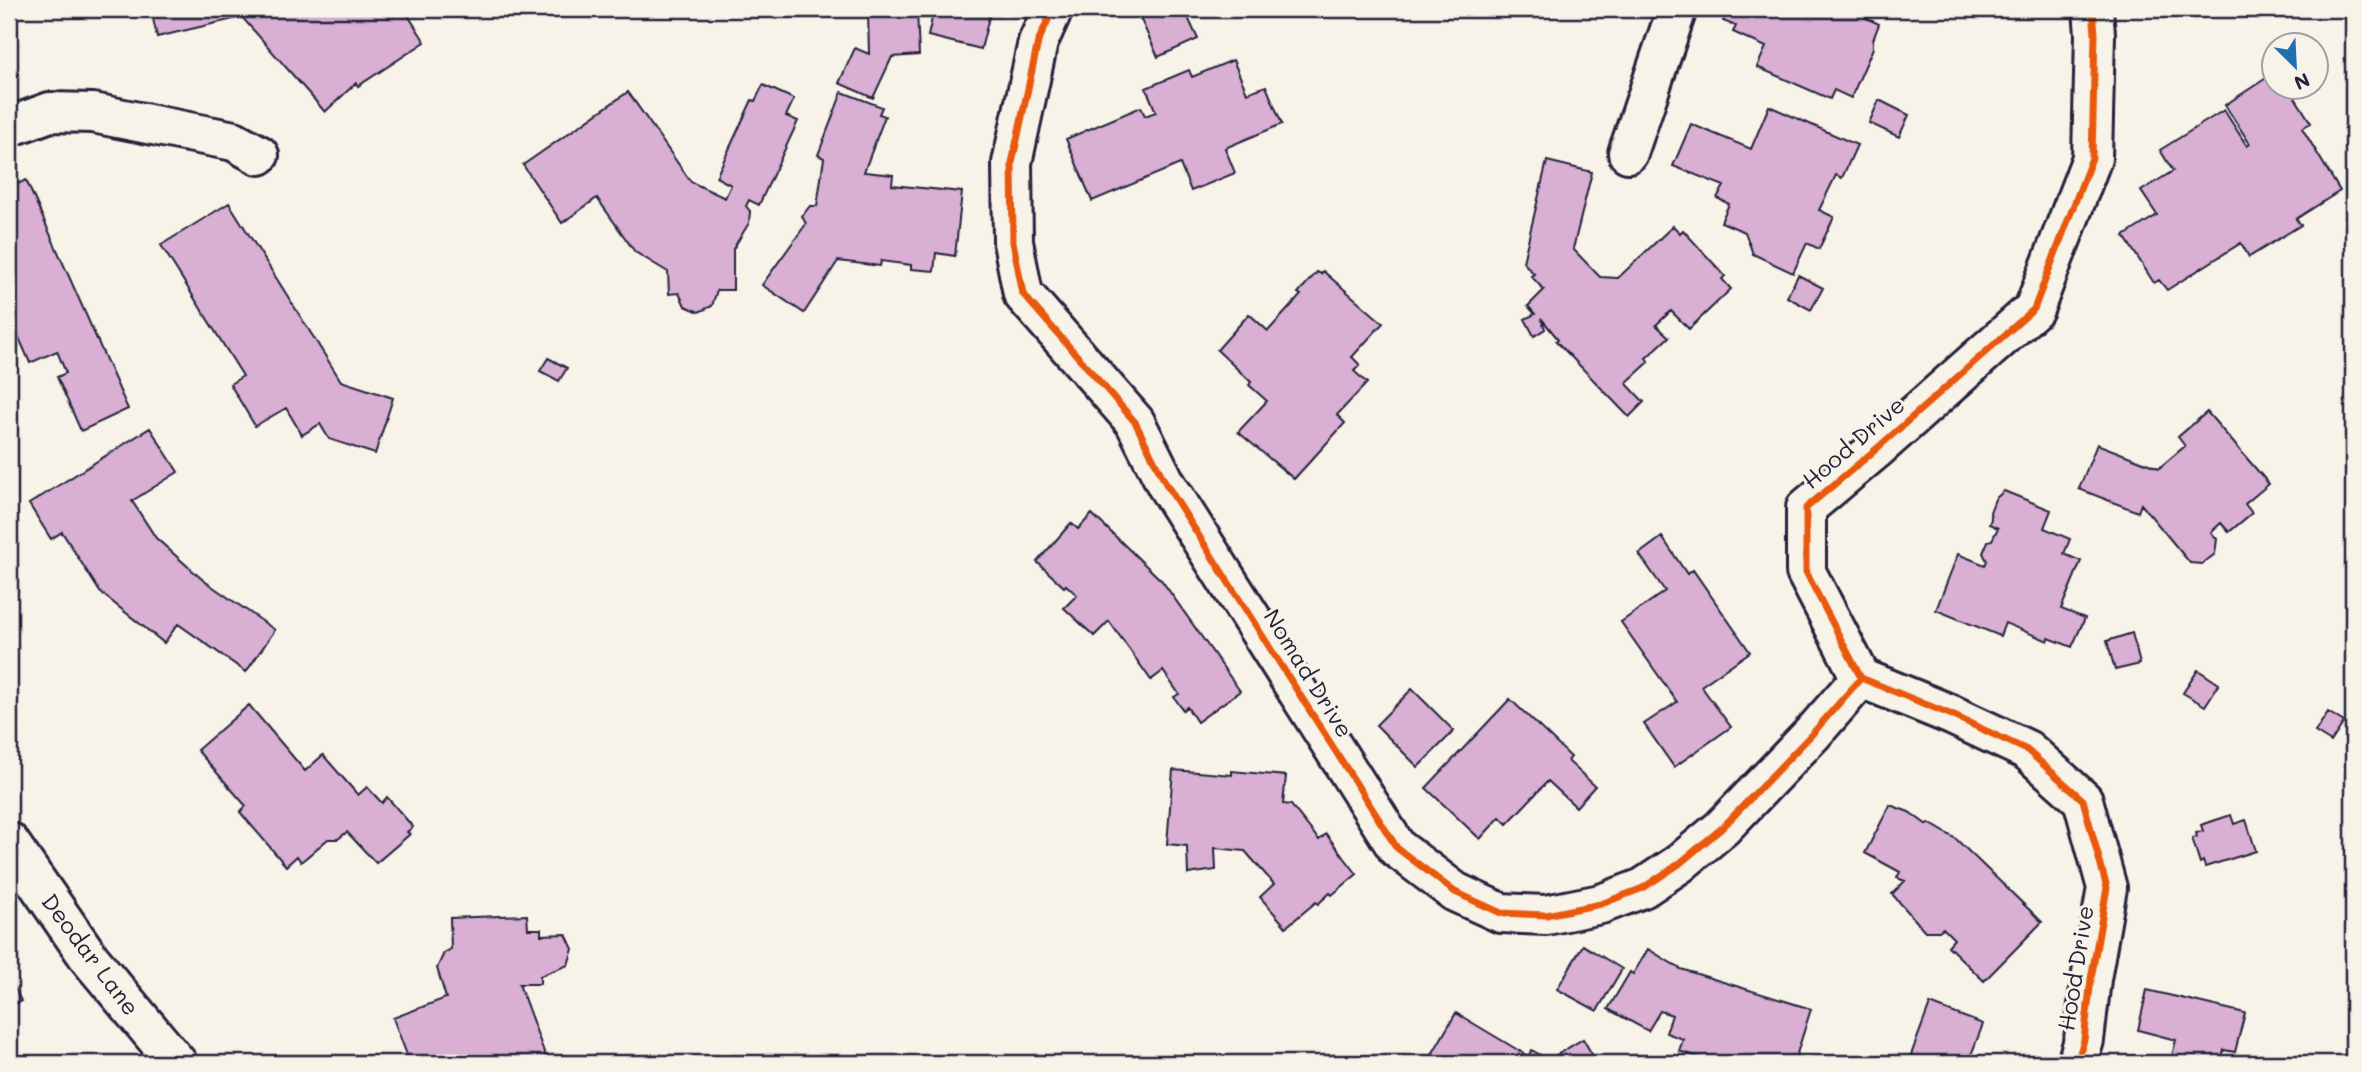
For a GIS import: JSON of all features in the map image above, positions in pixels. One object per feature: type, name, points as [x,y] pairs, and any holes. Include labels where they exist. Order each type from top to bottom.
[{"type":"street","name":"Nomad Drive","points":[[1053,9],[1038,42],[1012,163],[1013,242],[1023,294],[1135,422],[1166,484],[1397,848],[1455,892],[1502,913],[1546,915],[1601,904],[1643,888],[1679,864],[1722,828],[1813,733],[1861,678]]},
{"type":"street","points":[[1628,153],[1677,9]]},
{"type":"street","name":"Hood Drive","points":[[2077,1063],[2084,1040],[2091,979],[2107,888],[2083,800],[2027,750],[1952,715],[1861,678],[1807,572],[1806,508],[2034,309],[2092,158],[2095,34],[2093,9]]},
{"type":"street","points":[[9,127],[50,113],[93,113],[234,141],[259,155]]},
{"type":"street","name":"Deodar Lane","points":[[9,842],[90,959],[177,1063]]},
{"type":"building","points":[[151,9],[404,9],[425,42],[358,86],[356,83],[325,112],[242,17],[157,37]]},
{"type":"building","points":[[934,9],[991,9],[981,49],[928,36]]},
{"type":"building","points":[[1136,9],[1184,9],[1198,39],[1158,57]]},
{"type":"building","points":[[1729,9],[1870,9],[1866,18],[1879,24],[1873,48],[1851,98],[1834,90],[1830,99],[1757,67],[1766,47],[1733,32],[1736,26],[1723,21]]},
{"type":"building","points":[[917,10],[919,55],[892,57],[873,98],[839,83],[855,48],[869,54],[868,13]]},
{"type":"building","points":[[1233,60],[1247,93],[1266,86],[1282,124],[1225,148],[1235,173],[1191,191],[1180,164],[1092,201],[1066,139],[1141,107],[1145,116],[1156,112],[1146,88],[1189,70],[1192,77]]},
{"type":"building","points":[[2260,82],[2260,102],[2298,102],[2311,123],[2302,128],[2340,191],[2296,219],[2301,225],[2249,257],[2241,243],[2167,290],[2159,280],[2154,283],[2124,236],[2157,215],[2141,191],[2173,171],[2160,150],[2224,110],[2247,146],[2250,144],[2225,105]]},
{"type":"building","points":[[763,85],[794,99],[786,116],[798,121],[759,205],[749,200],[746,206],[750,211],[749,223],[733,249],[733,290],[717,290],[712,306],[699,312],[685,306],[679,293],[669,294],[668,272],[635,252],[597,198],[562,223],[523,165],[628,92],[691,182],[725,198],[731,185],[716,177],[752,100],[755,101]]},
{"type":"building","points":[[842,92],[882,107],[879,114],[885,116],[864,172],[893,175],[892,185],[962,192],[955,256],[936,253],[934,271],[911,269],[911,265],[881,261],[880,266],[838,261],[804,313],[762,285],[806,224],[802,216],[810,206],[817,206],[824,158],[818,155]]},
{"type":"building","points":[[1879,100],[1909,115],[1899,137],[1869,123]]},
{"type":"building","points":[[1769,106],[1857,145],[1842,178],[1836,175],[1819,210],[1834,217],[1819,249],[1807,243],[1793,273],[1753,254],[1745,232],[1721,222],[1729,204],[1717,198],[1724,186],[1673,166],[1691,124],[1751,149]]},
{"type":"building","points":[[1547,161],[1592,172],[1573,249],[1600,277],[1618,278],[1673,226],[1680,233],[1683,230],[1725,276],[1722,279],[1731,289],[1689,329],[1671,311],[1656,325],[1669,337],[1646,358],[1649,362],[1626,383],[1644,402],[1629,417],[1556,341],[1558,339],[1541,318],[1545,329],[1534,336],[1525,319],[1535,314],[1528,306],[1544,290],[1523,262]]},
{"type":"building","points":[[26,180],[128,409],[81,431],[57,377],[66,373],[57,351],[30,363],[9,315],[9,188]]},
{"type":"building","points":[[229,203],[341,381],[393,398],[375,454],[329,439],[320,424],[302,435],[286,408],[255,426],[230,384],[243,376],[161,245]]},
{"type":"building","points":[[1323,271],[1383,323],[1352,357],[1360,365],[1354,371],[1367,383],[1337,415],[1345,423],[1294,479],[1238,432],[1267,401],[1217,350],[1249,314],[1268,331],[1301,295],[1298,293],[1317,272],[1321,274]]},
{"type":"building","points":[[1798,275],[1823,288],[1811,310],[1787,297]]},
{"type":"building","points":[[548,358],[567,368],[559,381],[540,371]]},
{"type":"building","points":[[2207,412],[2269,484],[2245,504],[2252,513],[2229,532],[2221,523],[2211,532],[2217,539],[2215,554],[2202,564],[2190,563],[2141,504],[2138,512],[2079,489],[2097,444],[2159,468],[2185,446],[2178,437]]},
{"type":"building","points":[[150,428],[178,472],[132,501],[156,538],[203,580],[275,630],[246,672],[178,624],[164,643],[100,592],[62,532],[51,539],[29,504]]},
{"type":"building","points":[[2004,491],[2051,510],[2044,528],[2070,539],[2064,554],[2081,561],[2061,609],[2085,618],[2072,647],[2049,638],[2048,641],[2005,623],[2000,636],[1936,610],[1958,554],[1985,565],[1987,561],[1983,553],[1998,528],[1989,524],[1990,512],[1995,499]]},
{"type":"building","points":[[1092,514],[1162,581],[1240,691],[1197,722],[1187,707],[1183,710],[1174,697],[1179,694],[1163,671],[1151,680],[1109,621],[1094,636],[1064,608],[1077,595],[1066,585],[1064,587],[1037,562],[1071,523],[1078,529]]},
{"type":"building","points":[[1662,537],[1687,574],[1693,570],[1750,652],[1701,686],[1731,727],[1674,767],[1644,724],[1677,702],[1621,622],[1665,591],[1639,554]]},
{"type":"building","points":[[2132,633],[2140,664],[2115,670],[2107,641]]},
{"type":"building","points":[[2198,670],[2219,684],[2205,706],[2183,693]]},
{"type":"building","points":[[1412,689],[1454,731],[1418,767],[1376,725]]},
{"type":"building","points":[[1510,699],[1571,757],[1568,761],[1595,786],[1576,807],[1548,781],[1507,824],[1500,817],[1480,839],[1426,788]]},
{"type":"building","points":[[249,705],[305,771],[323,755],[358,795],[367,787],[382,803],[387,797],[413,827],[407,832],[410,834],[376,863],[347,832],[338,839],[328,839],[301,862],[297,856],[286,866],[240,812],[246,806],[197,750]]},
{"type":"building","points":[[2328,712],[2344,722],[2331,742],[2315,732]]},
{"type":"building","points":[[1173,770],[1232,775],[1232,771],[1286,776],[1283,804],[1291,805],[1319,840],[1326,834],[1357,874],[1286,927],[1260,897],[1274,884],[1245,851],[1215,848],[1216,870],[1188,874],[1187,846],[1167,844]]},
{"type":"building","points":[[1890,805],[1909,812],[1927,825],[1929,823],[1956,839],[2042,922],[1984,981],[1948,946],[1954,939],[1943,928],[1939,931],[1925,931],[1892,894],[1905,881],[1897,878],[1900,872],[1865,853]]},
{"type":"building","points":[[2231,815],[2234,824],[2246,820],[2256,851],[2205,867],[2203,861],[2200,863],[2192,838],[2203,831],[2201,825]]},
{"type":"building","points":[[527,915],[528,929],[541,929],[541,935],[566,934],[573,949],[568,965],[540,976],[540,984],[519,984],[548,1063],[450,1063],[447,1056],[427,1063],[410,1063],[393,1018],[446,998],[437,968],[444,953],[451,949],[450,918]]},
{"type":"building","points":[[1583,945],[1622,969],[1597,1011],[1557,989]]},
{"type":"building","points":[[1648,949],[1681,969],[1811,1009],[1794,1063],[1717,1063],[1679,1051],[1683,1039],[1666,1033],[1672,1015],[1660,1011],[1648,1031],[1608,1009],[1630,972],[1633,974]]},
{"type":"building","points":[[9,976],[21,1001],[9,1007]]},
{"type":"building","points":[[2147,990],[2245,1013],[2235,1052],[2224,1050],[2220,1063],[2170,1063],[2176,1040],[2138,1030]]},
{"type":"building","points":[[1930,1004],[1983,1024],[1968,1063],[1908,1063]]},
{"type":"building","points":[[1456,1013],[1528,1056],[1532,1050],[1548,1060],[1583,1039],[1597,1063],[1427,1063]]},
{"type":"cycle path","points":[[1053,9],[1038,42],[1012,163],[1013,242],[1023,294],[1135,422],[1166,484],[1397,848],[1455,892],[1501,913],[1546,915],[1601,904],[1643,888],[1679,864],[1722,828],[1813,733],[1861,678]]},
{"type":"cycle path","points":[[2077,1063],[2084,1040],[2091,979],[2107,888],[2083,800],[2027,750],[1952,715],[1861,678],[1806,572],[1806,508],[2034,309],[2092,158],[2095,34],[2093,9]]}]
